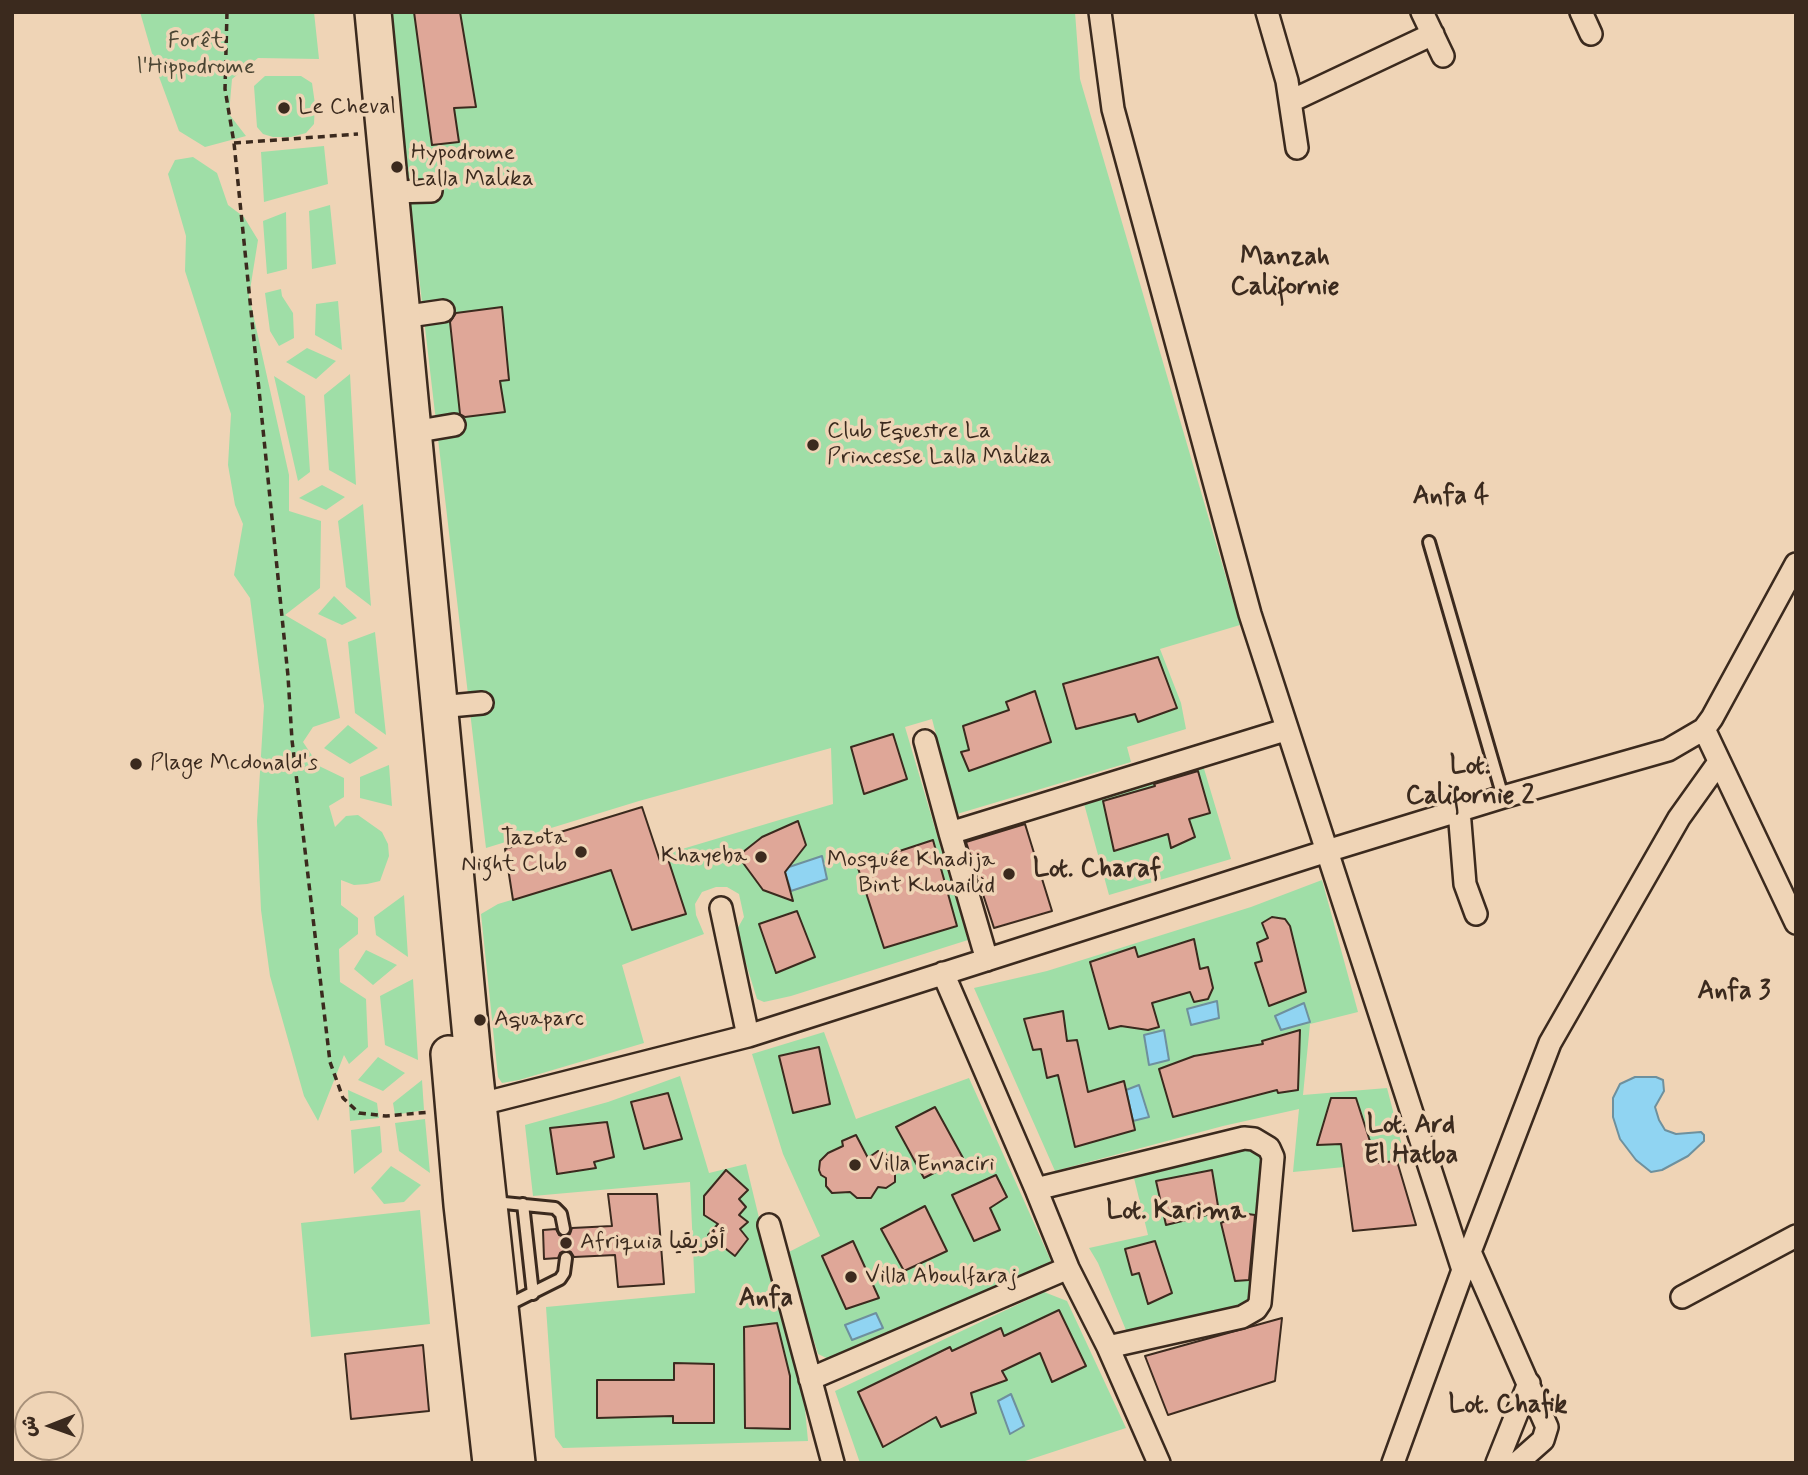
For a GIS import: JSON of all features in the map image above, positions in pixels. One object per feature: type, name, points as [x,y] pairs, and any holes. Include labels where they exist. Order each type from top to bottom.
[{"type":"highway","points":[[351,12],[362,134],[433,763],[487,1311],[491,1463]]},
{"type":"highway","points":[[373,12],[439,707],[433,763]]},
{"type":"highway","points":[[487,1311],[517,1463]]},
{"type":"street","points":[[1100,12],[1113,109],[1250,614],[1285,730],[1466,1261],[1545,1419],[1546,1435],[1517,1463]]},
{"type":"street","points":[[1266,12],[1292,101],[1297,148]]},
{"type":"street","points":[[1422,12],[1443,56]]},
{"type":"street","points":[[1581,12],[1591,34]]},
{"type":"street","points":[[1292,101],[1433,34]]},
{"type":"street","points":[[391,192],[430,191]]},
{"type":"street","points":[[402,317],[443,311]]},
{"type":"street","points":[[413,432],[454,425]]},
{"type":"street","points":[[466,1107],[748,1036],[1459,810],[1668,750],[1703,729],[1721,702],[1796,564]]},
{"type":"street","points":[[439,707],[482,703]]},
{"type":"street","points":[[1703,729],[1796,923]]},
{"type":"street","points":[[950,833],[1285,730]]},
{"type":"street","points":[[925,741],[987,960]]},
{"type":"street","points":[[1393,1463],[1466,1261],[1559,1025],[1679,818],[1719,762]]},
{"type":"street","points":[[1459,810],[1465,884],[1476,914]]},
{"type":"street","points":[[721,908],[748,1036]]},
{"type":"street","points":[[943,973],[1037,1189],[1068,1268],[1108,1347],[1159,1463]]},
{"type":"street","points":[[1037,1189],[1244,1139],[1254,1139],[1269,1148],[1273,1157],[1272,1170],[1260,1303],[1256,1309],[1242,1317],[1108,1347]]},
{"type":"street","points":[[769,1225],[833,1463]]},
{"type":"street","points":[[1682,1297],[1796,1236]]},
{"type":"street","points":[[810,1379],[1068,1268]]},
{"type":"street","points":[[1497,1463],[1529,1383]]},
{"type":"lane","points":[[1429,542],[1503,797]]},
{"type":"lane","points":[[476,1204],[523,1204],[555,1208],[561,1214],[564,1229]]},
{"type":"lane","points":[[523,1204],[533,1294]]},
{"type":"lane","points":[[487,1311],[533,1294],[563,1276],[566,1258]]},
{"type":"path","points":[[227,12],[225,89],[234,144],[288,676],[292,740],[330,1062],[343,1098],[359,1114],[386,1115],[466,1107]]},
{"type":"path","points":[[234,144],[362,134]]},
{"type":"green space","name":"Forêt l'Hippodrome","points":[[140,12],[314,12],[319,59],[258,58],[232,79],[229,114],[246,136],[205,147],[179,131],[158,74]]},
{"type":"green space","name":"Club Equestre La Princesse Lalla Malika","points":[[388,12],[1075,12],[1080,79],[1240,625],[1160,649],[1181,703],[1186,729],[1127,747],[1131,762],[957,814],[932,719],[905,727],[968,940],[791,996],[764,1002],[757,999],[736,931],[744,917],[739,894],[727,887],[716,887],[702,892],[695,904],[696,915],[704,934],[622,965],[644,1043],[519,1080],[502,1083],[498,1077],[481,914],[498,904],[833,804],[831,748],[639,801],[486,848]]},
{"type":"green space","points":[[265,76],[301,76],[312,83],[314,124],[306,133],[291,137],[273,137],[263,134],[257,127],[254,86]]},
{"type":"green space","points":[[324,146],[328,184],[264,202],[261,152]]},
{"type":"green space","points":[[193,157],[217,173],[228,205],[244,217],[258,240],[249,296],[289,475],[289,511],[321,521],[320,588],[285,615],[326,639],[340,718],[313,727],[303,742],[319,766],[344,778],[344,797],[329,806],[335,827],[346,816],[358,815],[382,832],[388,844],[389,856],[380,881],[354,885],[341,880],[341,905],[358,918],[358,934],[339,949],[340,982],[366,999],[368,1047],[349,1064],[344,1055],[318,1121],[304,1096],[270,976],[261,910],[257,821],[264,706],[250,598],[234,575],[243,524],[235,505],[228,465],[231,414],[185,271],[186,236],[168,174],[175,160]]},
{"type":"green space","points":[[330,205],[336,264],[312,269],[309,211]]},
{"type":"green space","points":[[286,212],[287,269],[267,274],[263,221]]},
{"type":"green space","points":[[281,289],[282,296],[293,313],[294,338],[279,346],[270,331],[265,293]]},
{"type":"green space","points":[[338,301],[342,350],[315,335],[316,304]]},
{"type":"green space","points":[[307,348],[336,361],[316,379],[286,362]]},
{"type":"green space","points":[[350,374],[356,485],[329,470],[324,395]]},
{"type":"green space","points":[[274,376],[305,396],[310,472],[298,481]]},
{"type":"green space","points":[[322,485],[345,497],[326,510],[299,498]]},
{"type":"green space","points":[[363,504],[371,606],[346,587],[338,521]]},
{"type":"green space","points":[[334,596],[357,618],[342,625],[318,614]]},
{"type":"green space","points":[[375,632],[386,735],[355,713],[348,642]]},
{"type":"green space","points":[[348,725],[378,748],[350,764],[324,748]]},
{"type":"green space","points":[[1202,762],[1231,859],[1109,895],[1083,800]]},
{"type":"green space","points":[[389,765],[392,806],[360,798],[360,777]]},
{"type":"green space","points":[[1322,880],[1358,1012],[1310,1024],[1303,1095],[1387,1088],[1406,1161],[1293,1172],[1299,1109],[1223,1126],[1055,1171],[974,988],[1047,971],[1251,907]]},
{"type":"green space","points":[[404,895],[408,957],[376,935],[374,917]]},
{"type":"green space","points":[[366,950],[397,965],[373,985],[354,969]]},
{"type":"green space","points":[[413,979],[418,1060],[385,1045],[380,996]]},
{"type":"green space","points":[[824,1032],[856,1119],[969,1078],[1051,1261],[982,1298],[833,1361],[818,1354],[787,1253],[820,1236],[783,1154],[752,1054]]},
{"type":"green space","points":[[378,1057],[405,1073],[383,1091],[358,1080]]},
{"type":"green space","points":[[680,1076],[709,1173],[746,1164],[805,1409],[808,1441],[563,1448],[555,1437],[546,1307],[695,1293],[690,1182],[533,1196],[525,1125],[608,1102]]},
{"type":"green space","points":[[422,1080],[424,1110],[395,1115],[393,1103]]},
{"type":"green space","points":[[348,1090],[377,1103],[379,1118],[350,1121]]},
{"type":"green space","points":[[425,1119],[430,1173],[399,1151],[395,1123]]},
{"type":"green space","points":[[380,1126],[382,1152],[354,1174],[351,1130]]},
{"type":"green space","points":[[1245,1144],[1265,1153],[1252,1295],[1239,1307],[1128,1335],[1089,1248],[1148,1235],[1134,1178]]},
{"type":"green space","points":[[391,1166],[421,1185],[404,1202],[384,1204],[371,1188]]},
{"type":"green space","points":[[420,1210],[430,1324],[311,1337],[301,1223]]},
{"type":"green space","points":[[1044,1292],[1067,1301],[1126,1428],[1019,1463],[860,1463],[835,1391]]},
{"type":"water","points":[[822,856],[827,879],[791,891],[785,872],[789,867]]},
{"type":"water","points":[[1217,1001],[1219,1018],[1191,1025],[1187,1009]]},
{"type":"water","points":[[1304,1003],[1310,1022],[1281,1030],[1275,1016]]},
{"type":"water","points":[[1164,1030],[1169,1060],[1149,1065],[1144,1035]]},
{"type":"water","points":[[1635,1077],[1656,1077],[1663,1080],[1664,1091],[1655,1107],[1665,1130],[1676,1134],[1701,1132],[1704,1135],[1704,1141],[1688,1156],[1662,1170],[1651,1172],[1636,1160],[1620,1139],[1613,1117],[1613,1098],[1620,1084]]},
{"type":"water","points":[[1139,1085],[1149,1117],[1133,1121],[1126,1090]]},
{"type":"water","points":[[876,1313],[883,1328],[852,1340],[845,1325]]},
{"type":"water","points":[[1011,1394],[1024,1426],[1010,1434],[998,1401]]},
{"type":"building","points":[[414,12],[460,12],[476,107],[454,108],[459,142],[432,145]]},
{"type":"building","points":[[502,307],[509,380],[500,381],[505,412],[465,417],[460,414],[450,322],[456,313]]},
{"type":"building","points":[[1158,657],[1177,708],[1138,722],[1135,714],[1076,729],[1063,684]]},
{"type":"building","points":[[1035,691],[1051,742],[969,771],[961,752],[969,750],[963,726],[1009,710],[1006,702]]},
{"type":"building","points":[[893,734],[907,779],[864,794],[851,747]]},
{"type":"building","points":[[1198,771],[1210,813],[1189,819],[1195,837],[1171,848],[1168,834],[1114,851],[1103,801]]},
{"type":"building","name":"Tazota Night Club","points":[[642,807],[660,861],[668,859],[686,914],[632,930],[611,870],[513,900],[505,849]]},
{"type":"building","name":"Khayeba","points":[[798,821],[806,845],[785,872],[793,901],[763,890],[738,856],[762,837]]},
{"type":"building","name":"Mosquée Khadija Bint Khouailid","points":[[1025,824],[1052,911],[994,928],[966,842]]},
{"type":"building","points":[[933,840],[957,926],[884,948],[857,865]]},
{"type":"building","points":[[797,911],[815,957],[776,973],[759,924]]},
{"type":"building","points":[[1272,917],[1285,919],[1290,926],[1306,992],[1269,1006],[1255,963],[1262,961],[1257,943],[1268,938],[1262,923]]},
{"type":"building","points":[[1194,939],[1200,969],[1208,967],[1213,988],[1208,999],[1194,1002],[1190,992],[1152,1003],[1159,1027],[1148,1030],[1121,1026],[1109,1029],[1090,962],[1135,947],[1138,957]]},
{"type":"building","points":[[1063,1011],[1067,1041],[1077,1040],[1088,1092],[1124,1081],[1135,1130],[1075,1147],[1058,1075],[1047,1078],[1041,1049],[1033,1050],[1024,1019]]},
{"type":"building","points":[[1300,1030],[1298,1090],[1278,1093],[1277,1090],[1173,1117],[1159,1069],[1194,1056],[1263,1044],[1262,1041]]},
{"type":"building","points":[[819,1047],[830,1104],[793,1113],[779,1056]]},
{"type":"building","points":[[668,1093],[682,1139],[644,1149],[631,1102]]},
{"type":"building","points":[[1331,1098],[1356,1098],[1377,1163],[1397,1161],[1416,1225],[1353,1231],[1341,1144],[1317,1145]]},
{"type":"building","points":[[935,1107],[963,1158],[924,1178],[896,1127]]},
{"type":"building","points":[[607,1122],[614,1157],[594,1162],[596,1168],[557,1174],[550,1128]]},
{"type":"building","name":"Villa Ennaciri","points":[[856,1135],[868,1158],[878,1151],[895,1158],[895,1182],[886,1188],[878,1187],[871,1198],[857,1198],[850,1192],[832,1193],[826,1186],[826,1178],[819,1170],[820,1161],[828,1153],[843,1146],[842,1141]]},
{"type":"building","points":[[726,1170],[748,1190],[739,1199],[746,1207],[739,1215],[748,1222],[740,1229],[748,1239],[735,1256],[708,1235],[718,1224],[704,1215],[704,1196]]},
{"type":"building","points":[[1212,1170],[1219,1212],[1166,1225],[1156,1181]]},
{"type":"building","points":[[996,1175],[1007,1197],[990,1208],[1000,1230],[974,1241],[952,1195]]},
{"type":"building","points":[[608,1194],[657,1194],[664,1284],[618,1287],[615,1255],[574,1257],[566,1250],[560,1253],[558,1258],[544,1259],[543,1230],[556,1229],[559,1235],[565,1237],[570,1234],[572,1228],[612,1226]]},
{"type":"building","points":[[925,1206],[947,1251],[904,1271],[881,1229]]},
{"type":"building","points":[[1241,1213],[1255,1215],[1249,1280],[1235,1281],[1221,1223]]},
{"type":"building","name":"Villa Aboulfaraj","points":[[853,1241],[879,1298],[846,1309],[822,1256]]},
{"type":"building","points":[[1155,1241],[1172,1293],[1148,1304],[1139,1273],[1132,1275],[1125,1249]]},
{"type":"building","points":[[1059,1310],[1086,1366],[1052,1382],[1040,1353],[1002,1371],[1007,1380],[971,1393],[976,1413],[941,1427],[936,1417],[883,1447],[858,1392],[950,1347],[952,1351],[1001,1328],[1004,1336]]},
{"type":"building","points":[[1282,1318],[1275,1381],[1168,1415],[1145,1356]]},
{"type":"building","points":[[777,1323],[790,1376],[790,1429],[745,1428],[744,1327]]},
{"type":"building","points":[[423,1345],[429,1411],[351,1419],[345,1354]]},
{"type":"building","points":[[674,1363],[714,1364],[714,1423],[673,1423],[673,1416],[597,1418],[597,1380],[674,1380]]},
{"type":"place","name":"Le Cheval","points":[[284,108]]},
{"type":"place","name":"Hypodrome Lalla Malika","points":[[397,167]]},
{"type":"place","name":"Club Equestre La Princesse Lalla Malika","points":[[813,445]]},
{"type":"place","name":"Plage Mcdonald's","points":[[136,764]]},
{"type":"place","name":"Tazota Night Club","points":[[581,852]]},
{"type":"place","name":"Khayeba","points":[[761,857]]},
{"type":"place","name":"Mosquée Khadija Bint Khouailid","points":[[1009,874]]},
{"type":"place","name":"Aquaparc","points":[[480,1020]]},
{"type":"place","name":"Villa Ennaciri","points":[[855,1165]]},
{"type":"place","name":"Afriquia أفريقيا","points":[[566,1243]]},
{"type":"place","name":"Villa Aboulfaraj","points":[[851,1277]]},
{"type":"district","name":"Manzah Californie","points":[[1285,274]]},
{"type":"district","name":"Anfa 4","points":[[1451,498]]},
{"type":"district","name":"Lot. Californie 2","points":[[1470,783]]},
{"type":"district","name":"Lot. Charaf","points":[[1097,871]]},
{"type":"district","name":"Anfa 3","points":[[1734,993]]},
{"type":"district","name":"Lot. Ard El Hatba","points":[[1411,1142]]},
{"type":"district","name":"Lot. Karima","points":[[1176,1213]]},
{"type":"district","name":"Anfa","points":[[766,1300]]},
{"type":"district","name":"Lot. Chafik","points":[[1508,1407]]}]
